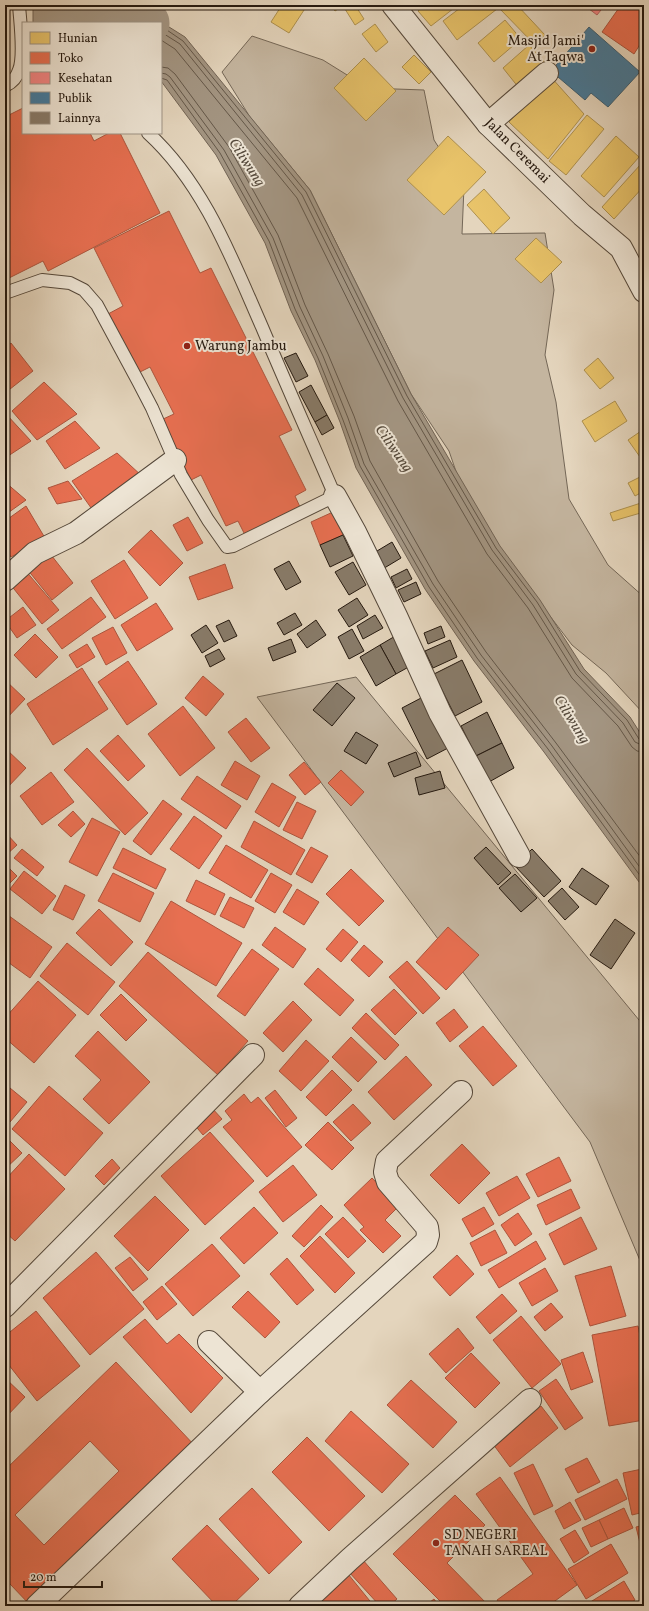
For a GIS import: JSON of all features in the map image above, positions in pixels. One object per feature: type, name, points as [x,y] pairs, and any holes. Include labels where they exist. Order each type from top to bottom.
[{"type":"street","name":"Jalan Ceremai","points":[[393,5],[488,124],[571,204],[621,248],[644,291]]},
{"type":"street","points":[[488,124],[547,73]]},
{"type":"street","points":[[5,580],[35,553],[76,533],[175,460]]},
{"type":"street","points":[[336,496],[396,616],[440,713],[519,856]]},
{"type":"street","points":[[5,1306],[253,1055]]},
{"type":"street","points":[[37,1606],[260,1392],[426,1242],[428,1235],[427,1227],[388,1182],[385,1172],[387,1161],[461,1092]]},
{"type":"street","points":[[209,1342],[260,1392]]},
{"type":"street","points":[[300,1606],[350,1558],[530,1400]]},
{"type":"lane","points":[[13,84],[20,70],[22,53],[20,5]]},
{"type":"lane","points":[[5,293],[42,280],[70,283],[84,290],[97,305],[139,383],[189,488],[227,547],[233,546],[336,496],[230,254],[194,187],[165,148],[149,134]]},
{"type":"shaded area","points":[[252,36],[323,60],[368,88],[424,90],[434,140],[464,187],[462,234],[545,233],[554,290],[545,355],[556,402],[569,499],[608,565],[644,597],[644,714],[606,673],[572,645],[537,599],[489,544],[461,486],[449,451],[411,394],[310,190],[250,117],[222,72]]},
{"type":"shaded area","points":[[356,677],[644,1026],[644,1270],[590,1142],[257,697]]},
{"type":"water","points":[[33,5],[118,5],[150,15],[161,22],[33,22]]},
{"type":"water","points":[[162,23],[185,37],[310,190],[411,394],[500,546],[540,600],[584,669],[630,717],[644,739],[644,894],[642,886],[544,752],[474,661],[425,589],[356,468],[340,422],[315,360],[291,311],[265,243],[216,155],[162,82]]},
{"type":"building: Hunian","points":[[282,5],[304,5],[306,7],[289,33],[271,22]]},
{"type":"building: Hunian","points":[[330,5],[344,5],[335,11]]},
{"type":"building: Hunian","points":[[355,5],[364,19],[355,25],[345,9]]},
{"type":"building: Hunian","points":[[425,5],[458,5],[431,26],[418,11]]},
{"type":"building: Hunian","points":[[464,5],[494,5],[497,9],[457,40],[443,21]]},
{"type":"building: Hunian","points":[[502,5],[517,5],[545,35],[535,45],[499,8]]},
{"type":"building: Hunian","points":[[505,20],[521,39],[494,62],[478,43]]},
{"type":"building: Hunian","points":[[375,24],[388,42],[376,52],[362,34]]},
{"type":"building: Hunian","points":[[529,45],[546,64],[519,88],[503,68]]},
{"type":"building: Hunian","points":[[414,55],[431,72],[419,84],[402,67]]},
{"type":"building: Hunian","points":[[364,58],[396,91],[366,121],[334,88]]},
{"type":"building: Hunian","points":[[550,76],[584,114],[548,159],[509,122]]},
{"type":"building: Hunian","points":[[587,115],[604,129],[566,175],[549,161]]},
{"type":"building: Hunian","points":[[448,136],[486,172],[444,215],[407,180]]},
{"type":"building: Hunian","points":[[616,136],[639,157],[604,197],[581,176]]},
{"type":"building: Hunian","points":[[641,164],[644,167],[644,186],[614,219],[602,207]]},
{"type":"building: Hunian","points":[[484,189],[510,218],[493,234],[467,205]]},
{"type":"building: Hunian","points":[[536,238],[562,262],[541,283],[515,259]]},
{"type":"building: Hunian","points":[[598,358],[614,378],[600,389],[584,370]]},
{"type":"building: Hunian","points":[[615,401],[627,421],[595,442],[582,421]]},
{"type":"building: Hunian","points":[[644,429],[644,454],[640,457],[628,440]]},
{"type":"building: Hunian","points":[[644,475],[644,491],[635,496],[628,483]]},
{"type":"building: Hunian","points":[[644,502],[644,512],[613,521],[610,513]]},
{"type":"building: Toko","points":[[621,5],[644,5],[644,38],[634,54],[602,32]]},
{"type":"building: Toko","points":[[22,108],[22,134],[90,134],[94,141],[107,134],[120,134],[160,213],[48,271],[43,261],[5,280],[5,117]]},
{"type":"building: Toko","points":[[169,211],[200,273],[211,268],[292,430],[279,436],[306,490],[295,496],[300,507],[245,535],[238,521],[226,526],[201,475],[191,480],[161,420],[174,414],[150,367],[138,373],[108,314],[123,306],[94,248]]},
{"type":"building: Toko","points":[[11,343],[33,371],[5,393],[5,348]]},
{"type":"building: Toko","points":[[44,382],[77,414],[37,440],[12,411]]},
{"type":"building: Toko","points":[[6,414],[31,441],[5,458],[5,415]]},
{"type":"building: Toko","points":[[75,421],[100,448],[65,469],[46,441]]},
{"type":"building: Toko","points":[[117,453],[143,477],[94,512],[72,481]]},
{"type":"building: Toko","points":[[68,481],[82,499],[57,504],[48,488]]},
{"type":"building: Toko","points":[[5,482],[26,500],[5,515]]},
{"type":"building: Toko","points":[[26,506],[45,538],[11,557],[5,548],[5,521]]},
{"type":"building: Toko","points":[[333,512],[343,535],[320,545],[311,522]]},
{"type":"building: Toko","points":[[188,517],[203,543],[187,551],[173,525]]},
{"type":"building: Toko","points":[[151,530],[183,563],[160,586],[128,552]]},
{"type":"building: Toko","points":[[48,551],[73,583],[52,600],[27,569]]},
{"type":"building: Toko","points":[[124,560],[148,598],[115,619],[91,581]]},
{"type":"building: Toko","points":[[225,564],[233,588],[198,600],[189,577]]},
{"type":"building: Toko","points":[[25,570],[59,610],[42,624],[10,584]]},
{"type":"building: Toko","points":[[91,597],[106,617],[62,649],[47,629]]},
{"type":"building: Toko","points":[[156,603],[173,629],[137,651],[121,625]]},
{"type":"building: Toko","points":[[23,607],[36,625],[17,638],[5,621]]},
{"type":"building: Toko","points":[[113,627],[127,653],[106,665],[92,638]]},
{"type":"building: Toko","points":[[35,634],[58,657],[36,678],[14,655]]},
{"type":"building: Toko","points":[[87,644],[95,657],[77,668],[69,655]]},
{"type":"building: Toko","points":[[128,661],[157,704],[127,725],[98,682]]},
{"type":"building: Toko","points":[[82,668],[108,709],[53,745],[27,704]]},
{"type":"building: Toko","points":[[203,676],[224,694],[206,716],[185,698]]},
{"type":"building: Toko","points":[[5,680],[25,699],[5,720]]},
{"type":"building: Toko","points":[[183,706],[215,748],[180,776],[148,734]]},
{"type":"building: Toko","points":[[246,718],[270,748],[251,762],[228,732]]},
{"type":"building: Toko","points":[[118,735],[145,766],[128,781],[100,751]]},
{"type":"building: Toko","points":[[87,748],[148,813],[125,835],[64,770]]},
{"type":"building: Toko","points":[[6,749],[26,768],[6,789],[5,750]]},
{"type":"building: Toko","points":[[235,761],[260,776],[247,800],[221,785]]},
{"type":"building: Toko","points":[[304,762],[321,782],[305,795],[289,775]]},
{"type":"building: Toko","points":[[341,770],[364,792],[351,806],[328,783]]},
{"type":"building: Toko","points":[[51,772],[74,802],[42,825],[20,796]]},
{"type":"building: Toko","points":[[197,776],[241,806],[226,829],[181,799]]},
{"type":"building: Toko","points":[[272,783],[296,797],[279,827],[255,812]]},
{"type":"building: Toko","points":[[163,800],[182,814],[151,855],[133,841]]},
{"type":"building: Toko","points":[[297,802],[316,811],[302,839],[283,830]]},
{"type":"building: Toko","points":[[73,811],[85,824],[71,837],[58,825]]},
{"type":"building: Toko","points":[[194,816],[222,836],[199,869],[170,849]]},
{"type":"building: Toko","points":[[92,818],[120,832],[97,876],[69,862]]},
{"type":"building: Toko","points":[[254,821],[305,850],[291,875],[241,847]]},
{"type":"building: Toko","points":[[5,832],[17,845],[5,856]]},
{"type":"building: Toko","points":[[226,845],[268,870],[251,898],[209,873]]},
{"type":"building: Toko","points":[[311,847],[328,856],[312,883],[296,874]]},
{"type":"building: Toko","points":[[123,848],[166,869],[156,889],[113,868]]},
{"type":"building: Toko","points":[[22,849],[44,867],[37,876],[14,858]]},
{"type":"building: Toko","points":[[5,864],[17,876],[5,888]]},
{"type":"building: Toko","points":[[351,869],[384,901],[359,926],[326,894]]},
{"type":"building: Toko","points":[[24,871],[56,896],[42,914],[10,889]]},
{"type":"building: Toko","points":[[113,873],[154,893],[140,922],[98,901]]},
{"type":"building: Toko","points":[[271,873],[292,885],[275,913],[255,901]]},
{"type":"building: Toko","points":[[196,880],[225,894],[215,915],[186,901]]},
{"type":"building: Toko","points":[[65,885],[85,895],[73,920],[53,910]]},
{"type":"building: Toko","points":[[297,889],[319,902],[304,925],[283,912]]},
{"type":"building: Toko","points":[[230,897],[254,908],[244,928],[220,916]]},
{"type":"building: Toko","points":[[171,901],[242,943],[216,986],[145,944]]},
{"type":"building: Toko","points":[[99,909],[133,942],[111,966],[76,933]]},
{"type":"building: Toko","points":[[5,913],[52,947],[30,978],[5,960]]},
{"type":"building: Toko","points":[[275,927],[306,949],[293,968],[262,945]]},
{"type":"building: Toko","points":[[448,927],[479,955],[446,990],[416,962]]},
{"type":"building: Toko","points":[[343,929],[358,942],[341,962],[326,949]]},
{"type":"building: Toko","points":[[67,943],[115,982],[88,1015],[40,976]]},
{"type":"building: Toko","points":[[364,945],[383,962],[369,977],[351,960]]},
{"type":"building: Toko","points":[[252,949],[279,969],[245,1016],[217,996]]},
{"type":"building: Toko","points":[[148,952],[248,1041],[218,1075],[119,986]]},
{"type":"building: Toko","points":[[407,961],[440,998],[423,1014],[389,977]]},
{"type":"building: Toko","points":[[318,968],[354,1000],[340,1016],[304,984]]},
{"type":"building: Toko","points":[[5,979],[10,983],[5,988]]},
{"type":"building: Toko","points":[[38,981],[76,1015],[34,1063],[5,1038],[5,1018]]},
{"type":"building: Toko","points":[[394,989],[417,1013],[395,1035],[371,1010]]},
{"type":"building: Toko","points":[[121,994],[147,1020],[126,1041],[100,1015]]},
{"type":"building: Toko","points":[[293,1001],[312,1020],[283,1052],[263,1033]]},
{"type":"building: Toko","points":[[454,1009],[468,1027],[450,1042],[436,1023]]},
{"type":"building: Toko","points":[[366,1013],[399,1045],[385,1060],[352,1028]]},
{"type":"building: Toko","points":[[483,1026],[517,1066],[493,1086],[459,1046]]},
{"type":"building: Toko","points":[[98,1031],[150,1082],[109,1124],[83,1099],[101,1080],[75,1056]]},
{"type":"building: Toko","points":[[351,1037],[377,1062],[358,1082],[332,1057]]},
{"type":"building: Toko","points":[[306,1040],[329,1061],[301,1091],[279,1071]]},
{"type":"building: Toko","points":[[406,1056],[432,1085],[394,1120],[368,1092]]},
{"type":"building: Toko","points":[[332,1070],[352,1090],[326,1116],[306,1097]]},
{"type":"building: Toko","points":[[49,1086],[103,1133],[65,1176],[12,1129]]},
{"type":"building: Toko","points":[[10,1088],[27,1102],[10,1122],[5,1118],[5,1094]]},
{"type":"building: Toko","points":[[275,1090],[297,1118],[286,1127],[265,1098]]},
{"type":"building: Toko","points":[[244,1094],[251,1103],[258,1097],[302,1147],[267,1177],[223,1127],[232,1120],[225,1111]]},
{"type":"building: Toko","points":[[353,1104],[371,1123],[351,1141],[333,1122]]},
{"type":"building: Toko","points":[[211,1107],[222,1119],[203,1135],[193,1123]]},
{"type":"building: Toko","points":[[328,1122],[354,1148],[332,1170],[305,1145]]},
{"type":"building: Toko","points":[[210,1132],[254,1181],[205,1225],[161,1176]]},
{"type":"building: Toko","points":[[5,1136],[22,1153],[5,1169]]},
{"type":"building: Toko","points":[[462,1144],[490,1173],[459,1204],[430,1175]]},
{"type":"building: Toko","points":[[29,1154],[65,1189],[15,1241],[5,1232],[5,1180]]},
{"type":"building: Toko","points":[[559,1157],[571,1181],[538,1197],[526,1174]]},
{"type":"building: Toko","points":[[112,1159],[120,1168],[104,1185],[95,1176]]},
{"type":"building: Toko","points":[[293,1165],[317,1195],[283,1222],[259,1192]]},
{"type":"building: Toko","points":[[517,1176],[530,1198],[499,1216],[486,1193]]},
{"type":"building: Toko","points":[[372,1178],[399,1206],[385,1220],[401,1236],[383,1253],[360,1230],[364,1227],[344,1205]]},
{"type":"building: Toko","points":[[571,1189],[580,1208],[546,1225],[537,1205]]},
{"type":"building: Toko","points":[[155,1196],[189,1230],[148,1271],[114,1236]]},
{"type":"building: Toko","points":[[321,1205],[333,1217],[304,1247],[292,1236]]},
{"type":"building: Toko","points":[[254,1207],[278,1233],[244,1264],[220,1238]]},
{"type":"building: Toko","points":[[484,1207],[494,1224],[472,1237],[462,1219]]},
{"type":"building: Toko","points":[[518,1213],[532,1234],[515,1246],[501,1225]]},
{"type":"building: Toko","points":[[343,1217],[366,1241],[348,1258],[325,1234]]},
{"type":"building: Toko","points":[[581,1217],[597,1249],[564,1265],[549,1234]]},
{"type":"building: Toko","points":[[495,1230],[507,1253],[481,1266],[470,1243]]},
{"type":"building: Toko","points":[[320,1236],[355,1273],[335,1293],[300,1256]]},
{"type":"building: Toko","points":[[536,1241],[546,1259],[499,1288],[488,1270]]},
{"type":"building: Toko","points":[[212,1244],[240,1276],[193,1316],[165,1284]]},
{"type":"building: Toko","points":[[96,1252],[144,1309],[90,1355],[43,1298]]},
{"type":"building: Toko","points":[[457,1255],[474,1274],[450,1296],[433,1277]]},
{"type":"building: Toko","points":[[130,1257],[148,1279],[133,1291],[115,1268]]},
{"type":"building: Toko","points":[[287,1258],[314,1290],[297,1305],[270,1274]]},
{"type":"building: Toko","points":[[611,1266],[626,1316],[590,1326],[575,1276]]},
{"type":"building: Toko","points":[[545,1268],[558,1291],[532,1306],[519,1283]]},
{"type":"building: Toko","points":[[162,1286],[177,1304],[157,1320],[143,1302]]},
{"type":"building: Toko","points":[[248,1291],[280,1322],[265,1338],[232,1307]]},
{"type":"building: Toko","points":[[502,1294],[517,1311],[490,1334],[476,1317]]},
{"type":"building: Toko","points":[[551,1303],[563,1317],[545,1331],[534,1317]]},
{"type":"building: Toko","points":[[36,1311],[80,1366],[37,1401],[5,1360],[5,1336]]},
{"type":"building: Toko","points":[[521,1316],[561,1364],[532,1388],[493,1340]]},
{"type":"building: Toko","points":[[145,1319],[167,1344],[179,1334],[223,1378],[191,1413],[123,1337]]},
{"type":"building: Toko","points":[[638,1326],[644,1356],[644,1420],[609,1426],[592,1335]]},
{"type":"building: Toko","points":[[458,1328],[474,1348],[446,1373],[429,1354]]},
{"type":"building: Toko","points":[[583,1352],[593,1382],[571,1390],[561,1360]]},
{"type":"building: Toko","points":[[471,1353],[500,1383],[475,1408],[445,1378]]},
{"type":"building: Toko","points":[[116,1362],[196,1447],[31,1606],[10,1584],[5,1588],[5,1470]],"holes":[[[90,1441],[119,1471],[44,1545],[15,1515]]]},
{"type":"building: Toko","points":[[5,1378],[25,1397],[5,1418]]},
{"type":"building: Toko","points":[[556,1379],[583,1418],[565,1430],[539,1391]]},
{"type":"building: Toko","points":[[411,1380],[457,1422],[433,1448],[387,1405]]},
{"type":"building: Toko","points":[[541,1406],[558,1428],[510,1467],[493,1444]]},
{"type":"building: Toko","points":[[351,1411],[409,1464],[382,1493],[325,1441]]},
{"type":"building: Toko","points":[[644,1434],[644,1461],[643,1461],[640,1435]]},
{"type":"building: Toko","points":[[307,1437],[365,1496],[329,1531],[272,1472]]},
{"type":"building: Toko","points":[[587,1458],[600,1482],[578,1493],[565,1469]]},
{"type":"building: Toko","points":[[533,1464],[553,1506],[534,1515],[514,1473]]},
{"type":"building: Toko","points":[[642,1469],[644,1479],[644,1512],[632,1515],[623,1473]]},
{"type":"building: Toko","name":"SD NEGERI TANAH SAREAL","points":[[500,1477],[577,1585],[548,1606],[501,1606],[497,1600],[533,1574],[476,1494]]},
{"type":"building: Toko","points":[[617,1479],[627,1499],[585,1520],[575,1500]]},
{"type":"building: Toko","points":[[252,1488],[302,1542],[269,1574],[219,1519]]},
{"type":"building: Toko","name":"SD NEGERI TANAH SAREAL","points":[[455,1495],[485,1525],[447,1563],[489,1606],[445,1606],[393,1554]]},
{"type":"building: Toko","points":[[570,1502],[581,1520],[564,1529],[555,1511]]},
{"type":"building: Toko","points":[[624,1508],[633,1528],[608,1539],[599,1520]]},
{"type":"building: Toko","points":[[599,1520],[608,1539],[591,1547],[582,1528]]},
{"type":"building: Toko","points":[[207,1525],[259,1579],[231,1606],[217,1606],[172,1559]]},
{"type":"building: Toko","points":[[644,1525],[644,1559],[636,1527]]},
{"type":"building: Toko","points":[[575,1530],[589,1553],[574,1563],[560,1539]]},
{"type":"building: Toko","points":[[611,1544],[628,1573],[586,1599],[568,1569]]},
{"type":"building: Toko","points":[[362,1559],[397,1599],[389,1606],[380,1606],[348,1571]]},
{"type":"building: Toko","points":[[348,1574],[374,1606],[321,1606],[316,1600]]},
{"type":"building: Toko","points":[[624,1581],[635,1600],[626,1606],[584,1606]]},
{"type":"building: Toko","points":[[434,1599],[439,1606],[425,1606]]},
{"type":"building: Kesehatan","points":[[584,5],[605,5],[597,15]]},
{"type":"building: Publik","name":"Masjid Jami' At Taqwa","points":[[589,27],[640,72],[608,107],[591,93],[585,100],[551,71]]},
{"type":"building: Lainnya","points":[[296,353],[308,376],[296,382],[284,358]]},
{"type":"building: Lainnya","points":[[311,385],[327,415],[315,422],[299,392]]},
{"type":"building: Lainnya","points":[[327,415],[334,428],[322,435],[315,422]]},
{"type":"building: Lainnya","points":[[343,535],[353,556],[330,567],[320,545]]},
{"type":"building: Lainnya","points":[[392,542],[401,558],[381,570],[372,554]]},
{"type":"building: Lainnya","points":[[289,561],[301,582],[286,590],[274,569]]},
{"type":"building: Lainnya","points":[[353,562],[366,585],[349,595],[335,572]]},
{"type":"building: Lainnya","points":[[407,569],[412,579],[396,588],[391,577]]},
{"type":"building: Lainnya","points":[[416,582],[421,594],[404,602],[398,590]]},
{"type":"building: Lainnya","points":[[357,598],[368,615],[349,627],[338,610]]},
{"type":"building: Lainnya","points":[[295,613],[302,625],[284,635],[277,623]]},
{"type":"building: Lainnya","points":[[375,615],[383,628],[363,639],[357,626]]},
{"type":"building: Lainnya","points":[[229,620],[237,636],[224,642],[216,626]]},
{"type":"building: Lainnya","points":[[316,620],[326,635],[307,648],[297,634]]},
{"type":"building: Lainnya","points":[[206,625],[218,643],[202,653],[191,635]]},
{"type":"building: Lainnya","points":[[441,626],[445,637],[428,644],[424,633]]},
{"type":"building: Lainnya","points":[[352,629],[364,651],[349,659],[338,637]]},
{"type":"building: Lainnya","points":[[397,635],[414,664],[396,674],[380,645]]},
{"type":"building: Lainnya","points":[[291,639],[296,652],[273,661],[268,648]]},
{"type":"building: Lainnya","points":[[450,640],[457,657],[433,668],[425,651]]},
{"type":"building: Lainnya","points":[[380,645],[396,674],[376,686],[360,657]]},
{"type":"building: Lainnya","points":[[219,649],[225,659],[210,667],[205,656]]},
{"type":"building: Lainnya","points":[[462,660],[482,702],[455,716],[434,674]]},
{"type":"building: Lainnya","points":[[337,683],[355,698],[332,726],[313,710]]},
{"type":"building: Lainnya","points":[[423,697],[448,748],[427,759],[402,708]]},
{"type":"building: Lainnya","points":[[487,712],[502,743],[476,756],[461,726]]},
{"type":"building: Lainnya","points":[[356,732],[378,745],[366,764],[344,751]]},
{"type":"building: Lainnya","points":[[502,743],[514,768],[489,782],[476,756]]},
{"type":"building: Lainnya","points":[[416,752],[421,766],[394,777],[388,763]]},
{"type":"building: Lainnya","points":[[440,771],[445,788],[419,795],[415,778]]},
{"type":"building: Lainnya","points":[[486,847],[511,873],[498,885],[474,858]]},
{"type":"building: Lainnya","points":[[532,849],[561,881],[544,897],[515,866]]},
{"type":"building: Lainnya","points":[[582,868],[609,886],[596,905],[569,887]]},
{"type":"building: Lainnya","points":[[515,874],[537,898],[521,912],[499,888]]},
{"type":"building: Lainnya","points":[[562,888],[579,907],[565,920],[548,901]]},
{"type":"building: Lainnya","points":[[615,919],[635,933],[611,969],[590,955]]},
{"type":"waterway","name":"Ciliwung","points":[[131,5],[145,22]]},
{"type":"place","name":"Masjid Jami' At Taqwa","points":[[592,49]]},
{"type":"place","name":"Warung Jambu","points":[[187,346]]},
{"type":"place","name":"SD NEGERI TANAH SAREAL","points":[[436,1543]]}]
